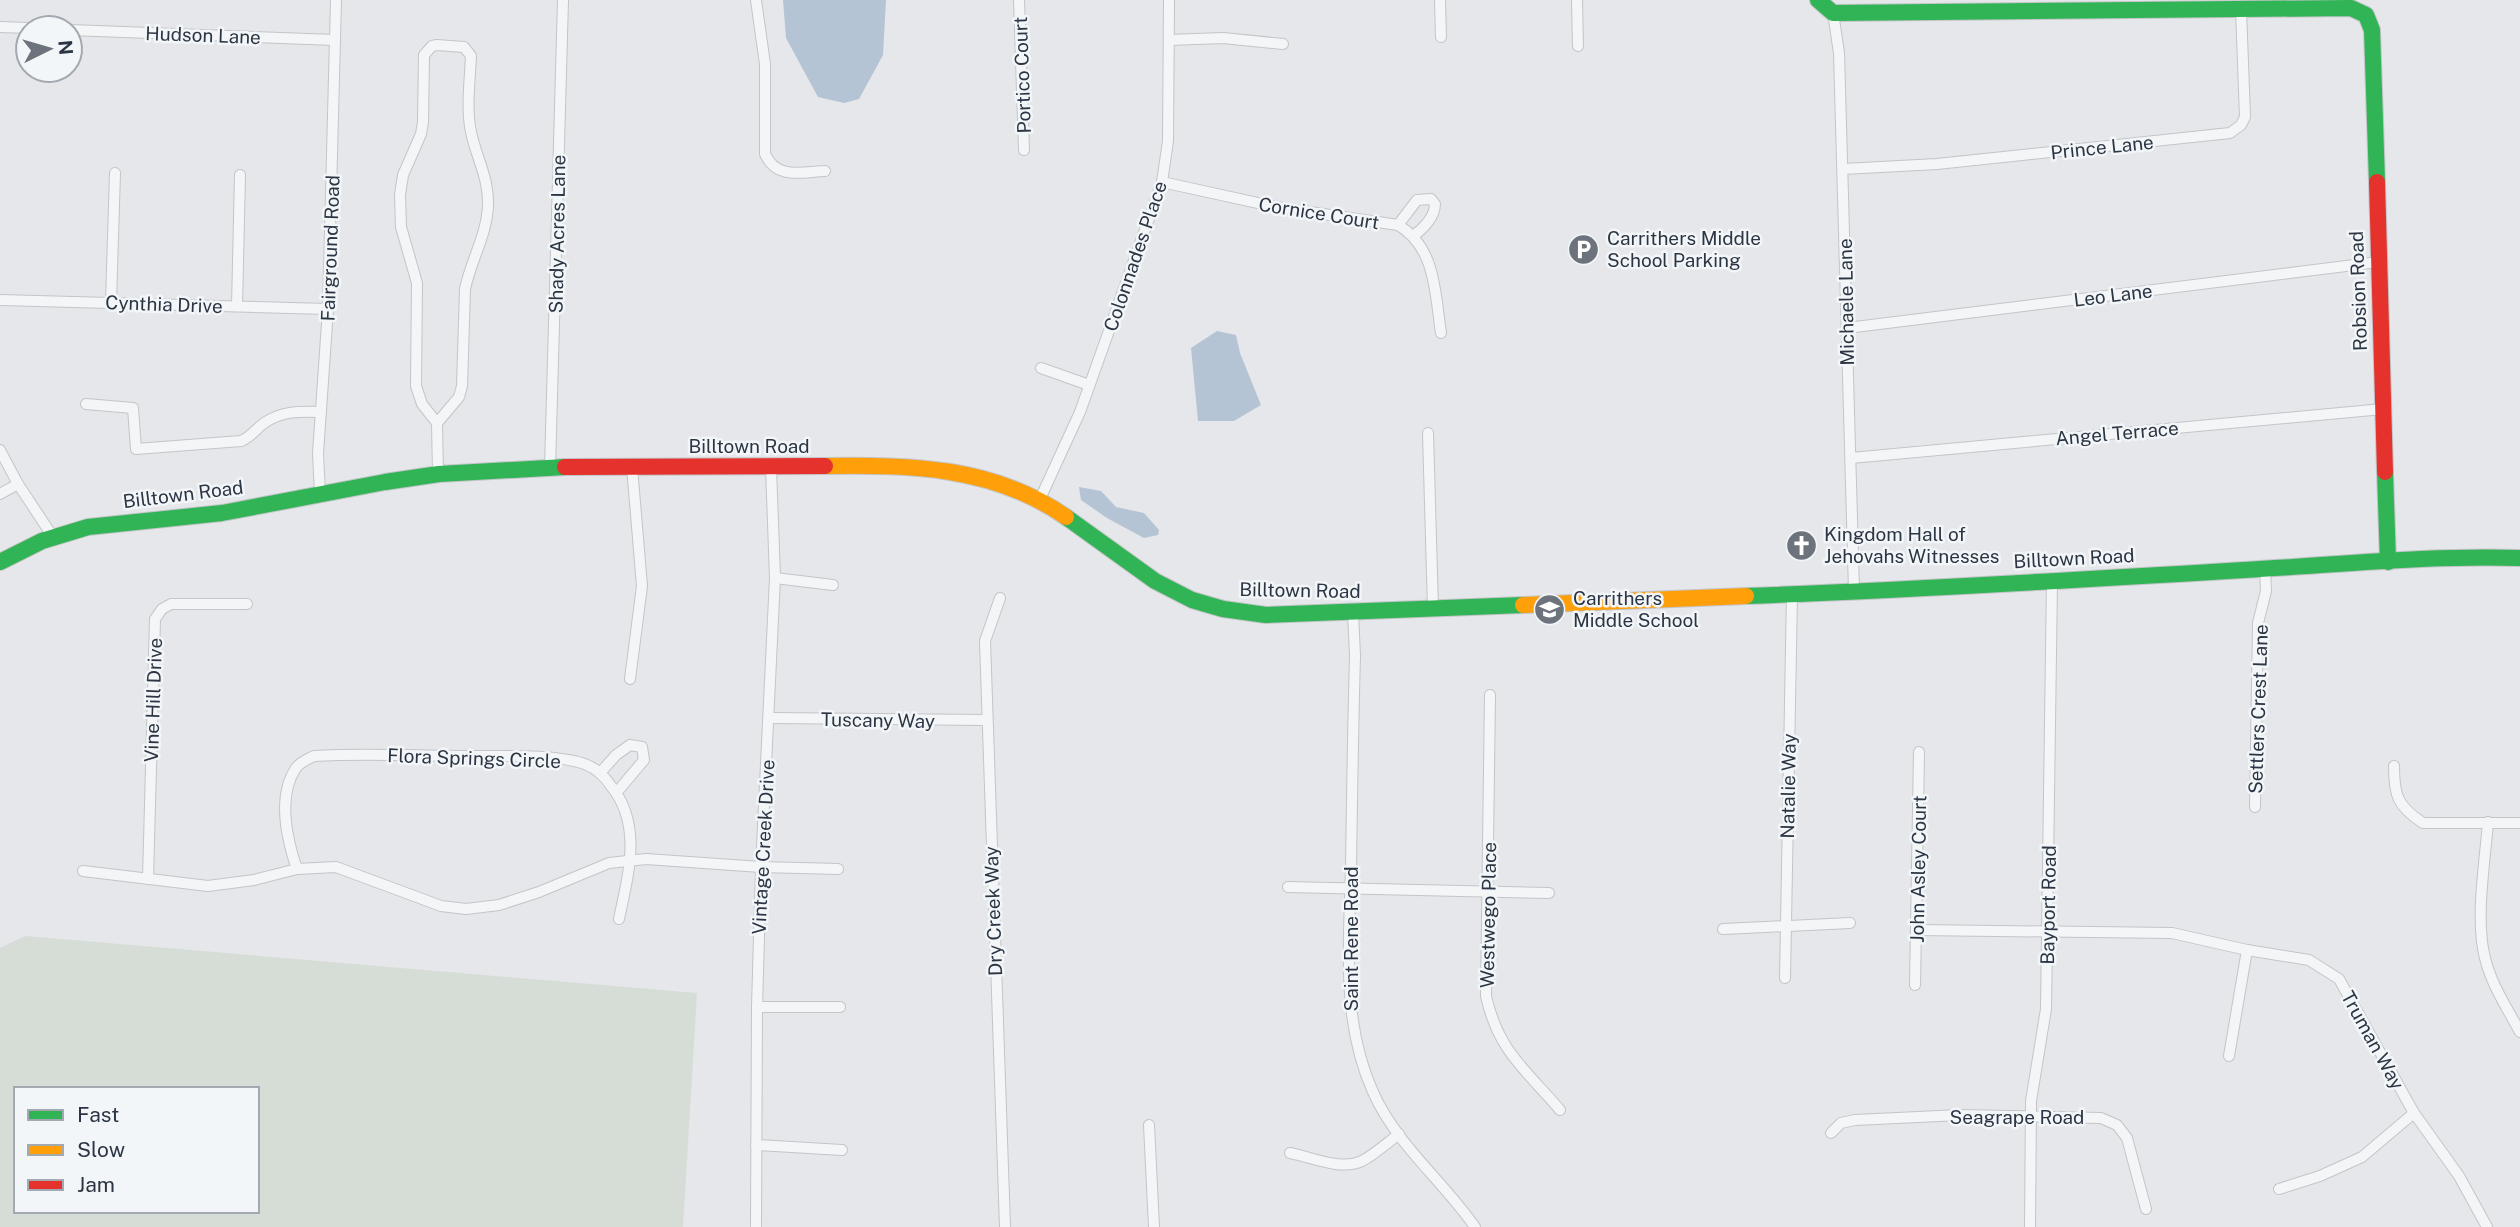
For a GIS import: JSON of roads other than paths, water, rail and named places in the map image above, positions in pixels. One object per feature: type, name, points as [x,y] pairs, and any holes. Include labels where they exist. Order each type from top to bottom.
[{"type":"main road","points":[[1818,0],[1833,13],[2159,5],[2241,9]]},
{"type":"main road","name":"Robsion Road","points":[[2241,9],[2351,8],[2361,11],[2368,18],[2371,30],[2388,562]]},
{"type":"main road","name":"Billtown Road","points":[[0,562],[53,537],[88,527],[219,513],[438,474],[632,467],[865,467],[940,471],[1000,482],[1040,499],[1065,514],[1156,582],[1192,600],[1238,612],[1266,615],[1792,594],[2388,562],[2520,558]]},
{"type":"street","name":"Fairground Road","points":[[320,495],[318,453],[328,309],[336,0]]},
{"type":"street","name":"Shady Acres Lane","points":[[550,468],[563,0]]},
{"type":"street","points":[[756,0],[765,64],[765,154],[770,165],[779,172],[825,171]]},
{"type":"street","name":"Portico Court","points":[[1019,0],[1024,150]]},
{"type":"street","name":"Colonnades Place","points":[[1040,499],[1080,412],[1162,181],[1168,141],[1169,0]]},
{"type":"street","points":[[1440,0],[1441,37]]},
{"type":"street","points":[[1577,0],[1578,46]]},
{"type":"street","name":"Prince Lane","points":[[1843,169],[1937,164],[2231,133],[2241,125],[2245,117],[2241,9]]},
{"type":"street","name":"Michaele Lane","points":[[1833,13],[1839,53],[1854,591]]},
{"type":"street","name":"Hudson Lane","points":[[84,31],[335,40]]},
{"type":"street","points":[[1169,40],[1223,38],[1283,44]]},
{"type":"street","points":[[437,423],[459,397],[462,386],[465,289],[482,239],[488,204],[484,171],[470,128],[471,56],[464,47],[437,45],[427,50],[424,55],[423,122],[421,134],[403,175],[399,211],[416,283],[416,386],[422,404],[437,423],[438,474]]},
{"type":"street","points":[[111,302],[115,173]]},
{"type":"street","points":[[237,306],[240,175]]},
{"type":"street","name":"Cornice Court","points":[[1162,181],[1276,207],[1398,225],[1413,236],[1431,268],[1441,333]]},
{"type":"street","points":[[1398,225],[1417,200],[1424,197],[1431,199],[1435,204],[1435,211],[1413,236]]},
{"type":"street","name":"Leo Lane","points":[[1847,328],[2378,262]]},
{"type":"street","name":"Cynthia Drive","points":[[0,300],[328,309]]},
{"type":"street","points":[[1041,368],[1089,386]]},
{"type":"street","points":[[86,404],[133,408],[136,449],[242,441],[275,417],[297,411],[321,412]]},
{"type":"street","name":"Angel Terrace","points":[[1851,458],[2383,409]]},
{"type":"street","points":[[1428,433],[1433,609]]},
{"type":"street","points":[[0,450],[18,484],[53,537]]},
{"type":"street","points":[[630,679],[642,586],[632,467]]},
{"type":"street","name":"Vintage Creek Drive","points":[[756,1227],[761,867],[775,578],[771,467]]},
{"type":"street","points":[[0,494],[18,484]]},
{"type":"street","name":"Settlers Crest Lane","points":[[2255,807],[2259,624],[2265,598],[2265,569]]},
{"type":"street","points":[[775,578],[833,585]]},
{"type":"street","name":"Bayport Road","points":[[2030,1227],[2033,1083],[2045,1020],[2052,581]]},
{"type":"street","name":"Natalie Way","points":[[1785,978],[1792,594]]},
{"type":"street","name":"Dry Creek Way","points":[[1000,598],[985,641],[1005,1227]]},
{"type":"street","name":"Vine Hill Drive","points":[[148,879],[155,619],[162,609],[171,604],[247,604]]},
{"type":"street","name":"Saint Rene Road","points":[[1353,613],[1355,656],[1348,981],[1355,1041],[1374,1095],[1399,1135],[1475,1227]]},
{"type":"street","name":"Westwego Place","points":[[1490,695],[1486,976],[1490,1014],[1511,1055],[1560,1110]]},
{"type":"street","name":"Tuscany Way","points":[[769,718],[987,720]]},
{"type":"street","points":[[600,773],[616,755],[630,745],[642,747],[644,760],[617,792]]},
{"type":"street","name":"John Asley Court","points":[[1915,985],[1919,752]]},
{"type":"street","name":"Flora Springs Circle","points":[[297,869],[289,836],[285,793],[296,768],[314,756],[518,757],[576,761],[600,773],[617,792],[631,828],[631,861],[619,919]]},
{"type":"street","points":[[2395,765],[2396,797],[2409,814],[2423,823],[2520,823]]},
{"type":"street","points":[[2488,822],[2481,933],[2487,968],[2520,1032]]},
{"type":"street","points":[[83,871],[208,886],[254,880],[297,869],[337,867],[441,906],[466,909],[499,905],[539,892],[609,863],[646,859],[838,869]]},
{"type":"street","points":[[1288,887],[1549,893]]},
{"type":"street","points":[[1723,929],[1850,923]]},
{"type":"street","name":"Truman Way","points":[[1917,930],[2172,933],[2247,950],[2309,960],[2339,979],[2414,1113],[2459,1176],[2487,1227]]},
{"type":"street","points":[[2229,1056],[2247,950]]},
{"type":"street","points":[[757,1007],[840,1007]]},
{"type":"street","points":[[2279,1189],[2320,1176],[2361,1157],[2414,1113]]},
{"type":"street","name":"Seagrape Road","points":[[1831,1133],[1841,1124],[1855,1119],[1959,1115],[2101,1118],[2117,1125],[2124,1132],[2146,1209]]},
{"type":"street","points":[[1149,1125],[1154,1227]]},
{"type":"street","points":[[1290,1153],[1348,1164],[1364,1160],[1399,1135]]},
{"type":"street","points":[[756,1145],[842,1150]]},
{"type":"water","points":[[783,0],[886,0],[883,55],[859,99],[844,103],[818,97],[786,38]]},
{"type":"water","points":[[1217,331],[1236,335],[1240,353],[1261,405],[1234,421],[1198,421],[1191,348]]},
{"type":"water","points":[[1079,487],[1101,491],[1116,507],[1144,513],[1159,530],[1158,535],[1144,538],[1107,518],[1081,500]]},
{"type":"place","name":"Carrithers Middle School Parking","points":[[1584,249]]},
{"type":"place","name":"Kingdom Hall of Jehovahs Witnesses","points":[[1801,545]]},
{"type":"place","name":"Carrithers Middle School","points":[[1550,609]]}]
